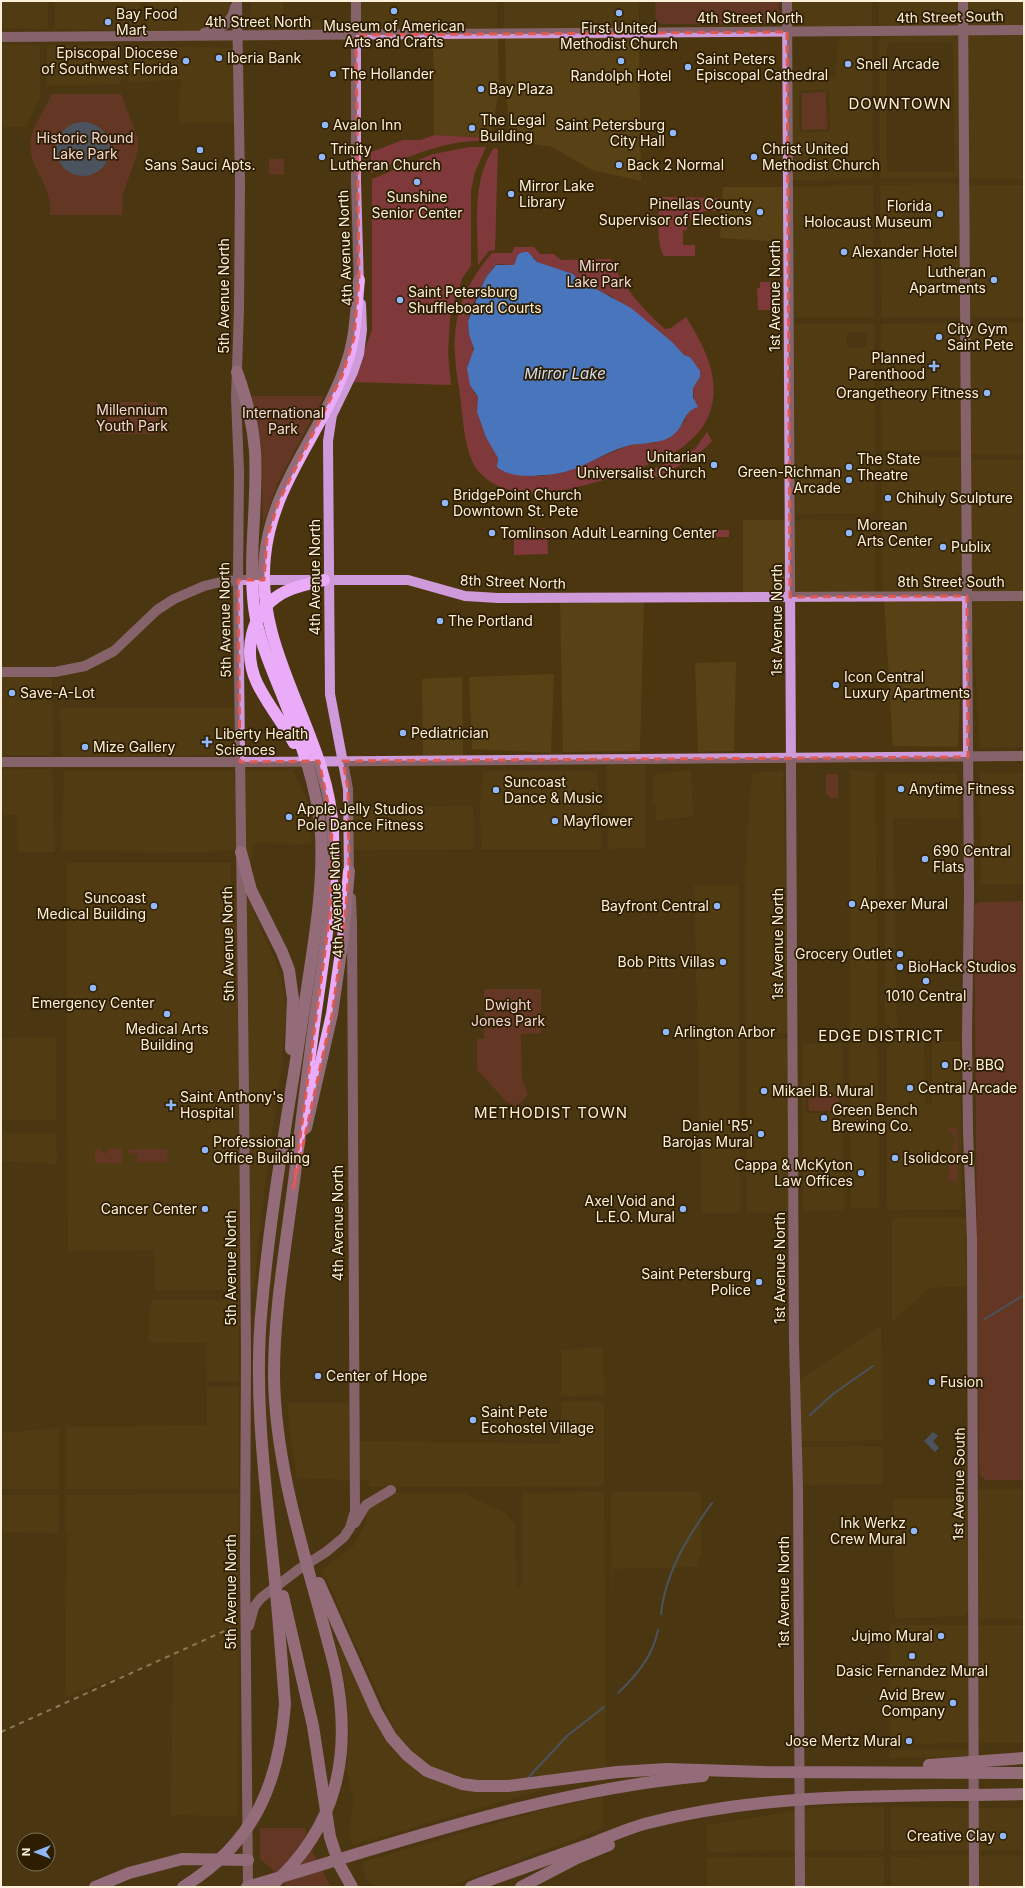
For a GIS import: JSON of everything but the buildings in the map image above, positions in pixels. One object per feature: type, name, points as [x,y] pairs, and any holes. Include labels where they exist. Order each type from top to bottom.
[{"type":"highway","points":[[270,1887],[290,1868],[319,1827],[334,1792],[339,1774],[343,1734],[340,1694],[286,1476],[276,1420],[274,1351],[280,1271],[293,1190],[305,1085],[332,891],[333,836],[330,808],[324,778],[277,651],[265,603],[264,580],[267,538],[285,486],[336,389],[347,363],[354,338],[358,280]]},
{"type":"highway","points":[[187,1885],[205,1872],[230,1850],[250,1825],[270,1786],[279,1754],[285,1704],[260,1411],[260,1332],[265,1272],[287,1112],[318,907],[321,853],[318,811],[307,766],[265,653],[259,630],[254,600],[255,446],[251,417],[237,372]]},
{"type":"highway","points":[[307,766],[258,684],[250,663],[250,643],[259,617],[270,602],[281,594],[297,587],[326,580]]},
{"type":"highway","points":[[241,852],[251,890],[282,952],[292,983],[293,1014],[287,1112]]},
{"type":"highway","points":[[293,1190],[332,1014],[343,938],[349,871]]},
{"type":"highway","points":[[271,1542],[316,1739],[330,1837],[339,1864],[352,1887]]},
{"type":"highway","points":[[304,1549],[376,1711],[391,1737],[407,1755],[427,1771],[462,1784],[492,1787],[575,1779],[617,1772],[667,1769],[764,1772],[1024,1773]]},
{"type":"highway","points":[[857,1772],[1024,1758]]},
{"type":"highway","points":[[248,1887],[538,1802],[591,1791],[641,1784],[687,1778],[764,1772]]},
{"type":"highway","points":[[471,1887],[646,1824],[748,1804],[805,1798],[922,1794],[1021,1794]]},
{"type":"highway","points":[[524,1885],[577,1858],[624,1839],[714,1811]]},
{"type":"highway","points":[[96,1887],[129,1873],[182,1859],[248,1860]]},
{"type":"main road","points":[[195,36],[225,25],[234,12],[236,1]]},
{"type":"main road","name":"5th Avenue North","points":[[236,1],[238,36],[240,184],[236,398],[239,471],[238,580],[246,1354],[245,1637],[248,1887]]},
{"type":"main road","name":"4th Avenue North","points":[[245,1637],[254,1607],[261,1598],[299,1569],[330,1549],[344,1537],[350,1528],[355,1511],[351,1042],[352,924],[349,871],[348,789],[330,694],[326,580],[328,441],[332,415],[353,372],[359,354],[362,330],[358,280],[356,182],[356,1]]},
{"type":"main road","name":"1st Avenue North","points":[[787,1],[791,758],[800,1887]]},
{"type":"main road","name":"1st Avenue South","points":[[963,1],[968,757],[967,1081],[972,1240],[974,1887]]},
{"type":"main road","name":"4th Street South","points":[[876,31],[1024,30]]},
{"type":"main road","name":"4th Street North","points":[[1,37],[876,31]]},
{"type":"main road","name":"8th Street North","points":[[1,672],[55,672],[85,666],[114,651],[158,610],[188,592],[215,583],[238,580],[408,580],[418,581],[458,595],[492,598],[879,597]]},
{"type":"main road","name":"8th Street South","points":[[879,597],[1024,596]]},
{"type":"main road","points":[[1,762],[240,762],[1024,756]]},
{"type":"main road","points":[[344,1537],[354,1525],[366,1505],[391,1490]]},
{"type":"highlighted area","points":[[787,32],[790,597],[967,596],[968,757],[343,761],[348,789],[349,871],[343,938],[332,1014],[293,1190],[330,914],[332,822],[319,761],[240,762],[238,580],[264,580],[267,538],[279,501],[342,376],[354,338],[359,280],[356,35]]},
{"type":"shaded area","points":[[1,1],[48,1],[48,29],[1,28]]},
{"type":"shaded area","points":[[55,1],[140,1],[140,30],[55,29]]},
{"type":"shaded area","points":[[147,1],[229,1],[230,9],[226,17],[198,30],[147,31]]},
{"type":"shaded area","points":[[251,1],[283,1],[284,21],[349,20],[352,1],[353,32],[249,33]]},
{"type":"shaded area","points":[[359,1],[497,1],[497,31],[360,32]]},
{"type":"shaded area","points":[[504,1],[639,1],[639,29],[504,30]]},
{"type":"shaded area","points":[[792,1],[872,1],[872,28],[792,29]]},
{"type":"shaded area","points":[[879,1],[960,1],[960,28],[879,28]]},
{"type":"shaded area","points":[[967,1],[1024,1],[1024,27],[967,28]]},
{"type":"shaded area","points":[[1024,33],[1024,179],[968,179],[967,34]]},
{"type":"shaded area","points":[[872,34],[873,179],[793,180],[791,76],[835,78],[839,35]],"holes":[[[802,90],[826,90],[829,92],[830,129],[827,132],[802,132],[799,130],[799,93]]]},
{"type":"shaded area","points":[[879,34],[960,34],[961,178],[880,178]],"holes":[[[890,42],[950,42],[953,45],[955,170],[952,172],[890,172],[887,170],[887,45]]]},
{"type":"shaded area","points":[[639,35],[641,181],[592,170],[552,147],[510,140],[506,91],[505,37]]},
{"type":"shaded area","points":[[433,37],[498,37],[499,91],[490,138],[434,135]]},
{"type":"shaded area","points":[[1,44],[40,45],[40,98],[26,127],[1,127]]},
{"type":"shaded area","points":[[47,45],[122,46],[121,84],[47,86]]},
{"type":"shaded area","points":[[129,46],[234,48],[236,123],[178,123],[181,79],[129,83]]},
{"type":"shaded area","points":[[961,184],[962,317],[881,317],[880,185]]},
{"type":"shaded area","points":[[873,185],[874,317],[794,318],[792,187]]},
{"type":"shaded area","points":[[968,185],[1024,185],[1024,317],[969,317]]},
{"type":"shaded area","points":[[723,187],[785,187],[785,242],[720,238]]},
{"type":"shaded area","points":[[962,323],[963,453],[956,451],[882,450],[881,324]]},
{"type":"shaded area","points":[[969,323],[1024,323],[1024,454],[970,454]]},
{"type":"shaded area","points":[[794,324],[874,324],[875,513],[796,514]],"holes":[[[850,332],[864,332],[867,335],[867,346],[864,348],[850,348],[847,346],[847,335]]]},
{"type":"shaded area","points":[[882,456],[955,457],[963,459],[964,593],[882,594]]},
{"type":"shaded area","points":[[970,460],[1024,460],[1024,593],[971,593]]},
{"type":"shaded area","points":[[743,520],[786,520],[787,591],[743,594]]},
{"type":"shaded area","points":[[793,520],[875,520],[875,594],[800,594],[799,590],[794,591]]},
{"type":"shaded area","points":[[1024,599],[1024,747],[980,748],[971,600]]},
{"type":"shaded area","points":[[644,600],[640,751],[563,752],[560,601]]},
{"type":"shaded area","points":[[884,600],[964,600],[958,747],[893,746]]},
{"type":"shaded area","points":[[736,662],[734,751],[698,752],[695,663]]},
{"type":"shaded area","points":[[554,674],[551,753],[472,749],[469,677]]},
{"type":"shaded area","points":[[1,675],[52,676],[53,755],[1,755]]},
{"type":"shaded area","points":[[462,677],[463,756],[423,757],[422,679]]},
{"type":"shaded area","points":[[60,708],[236,708],[233,755],[62,757]]},
{"type":"shaded area","points":[[607,762],[645,762],[645,848],[608,849]]},
{"type":"shaded area","points":[[52,769],[55,852],[18,852],[17,815],[1,815],[1,770]]},
{"type":"shaded area","points":[[64,770],[233,771],[237,799],[237,849],[206,852],[62,851]]},
{"type":"shaded area","points":[[292,770],[309,804],[311,844],[253,843],[250,874],[244,852],[244,796],[246,771]]},
{"type":"shaded area","points":[[691,770],[693,816],[655,821],[656,805],[652,805],[654,774]]},
{"type":"shaded area","points":[[850,770],[875,772],[878,1024],[869,1030],[850,1031]]},
{"type":"shaded area","points":[[483,771],[597,771],[600,805],[601,849],[481,849],[480,806]]},
{"type":"shaded area","points":[[783,771],[789,1033],[746,1033],[745,878],[752,773]]},
{"type":"shaded area","points":[[885,773],[957,774],[960,819],[893,818],[897,1033],[895,1033],[892,1028],[885,1023]]},
{"type":"shaded area","points":[[980,773],[1024,773],[1024,884],[981,884]]},
{"type":"shaded area","points":[[473,806],[474,849],[352,850],[356,807]]},
{"type":"shaded area","name":"Saint Anthony's Hospital","points":[[66,863],[231,863],[231,899],[248,899],[282,977],[286,1014],[281,1072],[260,1224],[254,1290],[155,1290],[154,1250],[68,1251]]},
{"type":"shaded area","points":[[694,885],[738,885],[740,1213],[702,1213]]},
{"type":"shaded area","points":[[56,1037],[56,1120],[1,1120],[1,1039]]},
{"type":"shaded area","points":[[746,1039],[789,1039],[790,1212],[747,1213]]},
{"type":"shaded area","points":[[924,1040],[925,1105],[932,1105],[932,1041],[960,1041],[962,1209],[891,1210],[887,1206],[887,1048],[896,1041]]},
{"type":"shaded area","points":[[869,1041],[878,1050],[879,1208],[851,1209],[849,1042]],"holes":[[[853,1085],[868,1085],[871,1088],[871,1094],[868,1097],[853,1097],[850,1094],[850,1088]]]},
{"type":"shaded area","points":[[842,1043],[844,1210],[803,1211],[802,1044]],"holes":[[[808,1094],[839,1094],[842,1096],[842,1111],[839,1113],[809,1113],[806,1111],[805,1097]]]},
{"type":"shaded area","points":[[1,1133],[56,1133],[57,1164],[1,1161]]},
{"type":"shaded area","points":[[892,1218],[967,1218],[966,1286],[929,1288],[892,1322]]},
{"type":"shaded area","points":[[151,1300],[239,1300],[239,1381],[207,1381],[206,1343],[148,1342]]},
{"type":"shaded area","points":[[881,1326],[882,1440],[801,1441],[800,1380]]},
{"type":"shaded area","points":[[603,1347],[604,1395],[561,1396],[561,1350]]},
{"type":"shaded area","points":[[207,1387],[239,1387],[239,1488],[66,1489],[66,1427],[207,1425]]},
{"type":"shaded area","points":[[561,1402],[604,1402],[604,1486],[369,1487],[369,1481],[358,1480],[357,1403],[360,1403],[360,1441],[561,1444]]},
{"type":"shaded area","points":[[288,1403],[350,1403],[351,1480],[297,1478],[289,1429]]},
{"type":"shaded area","points":[[59,1428],[59,1489],[1,1489],[1,1433]]},
{"type":"shaded area","points":[[801,1447],[882,1447],[882,1484],[802,1485]]},
{"type":"shaded area","points":[[976,1490],[1024,1490],[1024,1619],[976,1619]]},
{"type":"shaded area","points":[[604,1492],[606,1771],[482,1783],[432,1768],[397,1736],[322,1570],[352,1548],[366,1524],[367,1509],[392,1493],[463,1493],[505,1513],[515,1524],[516,1586],[522,1586],[522,1493]]},
{"type":"shaded area","points":[[611,1492],[701,1492],[702,1556],[698,1556],[698,1567],[613,1569],[612,1621]]},
{"type":"shaded area","points":[[239,1494],[238,1816],[171,1815],[173,1656],[65,1697],[65,1601],[68,1533],[65,1533],[66,1495]]},
{"type":"shaded area","points":[[1,1495],[59,1495],[58,1533],[1,1532]]},
{"type":"shaded area","points":[[893,1498],[966,1499],[969,1610],[965,1616],[895,1618]]},
{"type":"shaded area","points":[[890,1625],[969,1625],[970,1743],[890,1744]]},
{"type":"shaded area","points":[[976,1625],[1024,1625],[1024,1743],[977,1743]]},
{"type":"shaded area","points":[[341,1644],[369,1708],[423,1774],[455,1787],[478,1792],[545,1789],[353,1845],[350,1837],[353,1798],[346,1769],[349,1736],[348,1712],[345,1685],[337,1646]]},
{"type":"shaded area","points":[[970,1749],[970,1756],[890,1758],[890,1750]]},
{"type":"shaded area","points":[[603,1797],[603,1828],[447,1887],[376,1887],[366,1879],[362,1862],[543,1810]]},
{"type":"shaded area","points":[[826,1806],[884,1807],[884,1850],[803,1851],[803,1810]]},
{"type":"shaded area","points":[[891,1807],[970,1808],[970,1850],[891,1850]]},
{"type":"shaded area","points":[[977,1808],[1024,1808],[1024,1850],[978,1850]]},
{"type":"shaded area","points":[[796,1811],[796,1851],[707,1852],[707,1825]]},
{"type":"shaded area","points":[[971,1856],[971,1887],[891,1887],[891,1857]]},
{"type":"shaded area","points":[[978,1856],[1024,1856],[1024,1887],[978,1887]]},
{"type":"shaded area","points":[[796,1857],[796,1887],[707,1887],[707,1858]]},
{"type":"shaded area","points":[[803,1857],[884,1857],[884,1887],[803,1887]]},
{"type":"green space","points":[[655,1],[779,1],[779,11],[776,20],[765,24],[661,24],[656,21]]},
{"type":"green space","points":[[826,92],[827,129],[802,130],[802,93]]},
{"type":"green space","name":"Historic Round Lake Park","points":[[52,94],[121,94],[138,138],[138,149],[123,194],[122,215],[50,215],[50,202],[48,194],[33,161],[30,147],[37,121]]},
{"type":"green space","points":[[434,135],[490,138],[489,141],[458,143],[428,150],[371,173],[371,152],[403,140],[421,140]]},
{"type":"green space","points":[[470,147],[486,147],[475,172],[471,191],[471,266],[463,277],[450,319],[448,353],[451,385],[352,382],[372,330],[372,179],[433,154]]},
{"type":"green space","points":[[494,148],[498,149],[495,250],[489,251],[478,265],[477,205],[479,190],[487,161]]},
{"type":"green space","points":[[269,159],[284,159],[284,175],[269,174]]},
{"type":"green space","points":[[663,197],[717,198],[717,211],[704,211],[703,219],[687,219],[687,230],[683,230],[683,245],[695,245],[695,256],[664,256],[661,251],[658,229],[659,201]]},
{"type":"green space","name":"Mirror Lake Park","points":[[514,247],[534,247],[540,254],[554,254],[561,260],[611,259],[627,288],[649,314],[665,329],[671,328],[686,317],[706,354],[713,380],[714,394],[706,421],[699,431],[684,446],[652,463],[630,472],[583,486],[540,493],[524,493],[507,489],[496,485],[481,474],[475,466],[467,446],[456,368],[455,332],[463,300],[480,269],[492,253],[512,253]],"holes":[[[534,257],[537,262],[573,274],[581,284],[611,296],[662,334],[684,355],[690,357],[700,377],[693,388],[695,408],[691,409],[687,413],[685,420],[677,431],[654,443],[647,442],[627,446],[568,471],[542,476],[527,476],[497,463],[498,458],[477,412],[478,397],[474,393],[468,363],[471,362],[473,356],[473,347],[468,323],[471,310],[483,283],[496,265],[514,265],[515,261]]]},
{"type":"green space","points":[[760,282],[775,282],[775,310],[758,310],[757,288],[760,288]]},
{"type":"green space","name":"International Park","points":[[251,396],[324,396],[278,482],[263,524],[261,444]]},
{"type":"green space","name":"Millennium Youth Park","points":[[106,402],[158,402],[158,434],[106,434]]},
{"type":"green space","points":[[707,432],[712,441],[699,453],[683,464],[650,480],[650,471],[695,449]]},
{"type":"green space","points":[[535,528],[547,528],[548,554],[514,555],[514,533],[526,532],[526,534],[535,534]]},
{"type":"green space","points":[[698,530],[729,530],[729,537],[698,537]]},
{"type":"green space","points":[[826,774],[838,774],[838,798],[831,798],[826,794]]},
{"type":"green space","points":[[1024,901],[1024,1480],[986,1480],[980,1475],[979,1464],[974,906],[979,902]]},
{"type":"green space","name":"Dwight Jones Park","points":[[484,989],[541,989],[541,1033],[521,1034],[522,1079],[528,1094],[521,1102],[514,1106],[506,1101],[477,1070],[477,1039],[484,1039]]},
{"type":"green space","points":[[839,1096],[839,1111],[809,1111],[808,1097]]},
{"type":"green space","points":[[947,1128],[957,1128],[958,1177],[956,1181],[948,1181],[955,1139],[952,1132]]},
{"type":"green space","points":[[95,1149],[102,1149],[102,1153],[106,1154],[108,1149],[122,1149],[122,1163],[95,1163]]},
{"type":"green space","points":[[129,1149],[167,1149],[168,1162],[135,1162],[135,1159],[137,1159],[137,1154],[129,1154]]},
{"type":"green space","points":[[260,1828],[305,1828],[313,1853],[331,1887],[287,1887],[271,1868],[260,1859]]},
{"type":"water","points":[[78,122],[88,122],[98,126],[106,134],[110,144],[110,154],[106,164],[98,172],[88,176],[78,176],[68,172],[60,164],[56,154],[56,144],[60,134],[68,126]]},
{"type":"water","name":"Mirror Lake","points":[[528,252],[537,262],[573,274],[581,284],[596,289],[631,308],[672,342],[684,355],[690,357],[700,371],[700,377],[693,388],[693,397],[698,407],[686,415],[680,427],[673,435],[651,443],[627,446],[568,471],[550,475],[522,476],[509,473],[497,467],[498,458],[486,437],[477,412],[478,397],[470,385],[467,368],[474,349],[469,334],[468,321],[487,276],[496,265],[514,265],[519,254]]},
{"type":"water","points":[[933,1432],[938,1436],[933,1441],[939,1448],[935,1452],[924,1441]]},
{"type":"waterway","points":[[985,1319],[1024,1295]]},
{"type":"waterway","points":[[810,1415],[833,1394],[873,1366]]},
{"type":"waterway","points":[[661,1614],[667,1584],[679,1556],[694,1528],[712,1503]]},
{"type":"waterway","points":[[618,1693],[643,1665],[656,1639],[658,1630]]},
{"type":"waterway","points":[[527,1779],[567,1736],[604,1707]]},
{"type":"railway","points":[[1,1732],[231,1628]]},
{"type":"place","name":"Museum of American Arts and Crafts","points":[[394,11]]},
{"type":"place","name":"First United Methodist Church","points":[[619,13]]},
{"type":"place","name":"Bay Food Mart","points":[[108,22]]},
{"type":"place","name":"Iberia Bank","points":[[219,58]]},
{"type":"place","name":"Episcopal Diocese of Southwest Florida","points":[[186,61]]},
{"type":"place","name":"Randolph Hotel","points":[[621,61]]},
{"type":"place","name":"Snell Arcade","points":[[848,64]]},
{"type":"place","name":"Saint Peters Episcopal Cathedral","points":[[688,67]]},
{"type":"place","name":"The Hollander","points":[[333,74]]},
{"type":"place","name":"Bay Plaza","points":[[481,89]]},
{"type":"place","name":"Avalon Inn","points":[[325,125]]},
{"type":"place","name":"The Legal Building","points":[[472,128]]},
{"type":"place","name":"Saint Petersburg City Hall","points":[[673,133]]},
{"type":"place","name":"Sans Sauci Apts.","points":[[200,150]]},
{"type":"place","name":"Trinity Lutheran Church","points":[[322,157]]},
{"type":"place","name":"Christ United Methodist Church","points":[[754,157]]},
{"type":"place","name":"Back 2 Normal","points":[[619,165]]},
{"type":"place","name":"Sunshine Senior Center","points":[[417,182]]},
{"type":"place","name":"Mirror Lake Library","points":[[511,194]]},
{"type":"place","name":"Pinellas County Supervisor of Elections","points":[[760,212]]},
{"type":"place","name":"Florida Holocaust Museum","points":[[940,214]]},
{"type":"place","name":"Alexander Hotel","points":[[844,252]]},
{"type":"place","name":"Lutheran Apartments","points":[[994,280]]},
{"type":"place","name":"Saint Petersburg Shuffleboard Courts","points":[[400,300]]},
{"type":"place","name":"City Gym Saint Pete","points":[[939,337]]},
{"type":"place","name":"Planned Parenthood","points":[[934,366]]},
{"type":"place","name":"Orangetheory Fitness","points":[[987,393]]},
{"type":"place","name":"Unitarian Universalist Church","points":[[714,465]]},
{"type":"place","name":"The State Theatre","points":[[849,467]]},
{"type":"place","name":"Green-Richman Arcade","points":[[849,480]]},
{"type":"place","name":"Chihuly Sculpture","points":[[888,498]]},
{"type":"place","name":"BridgePoint Church Downtown St. Pete","points":[[445,503]]},
{"type":"place","name":"Tomlinson Adult Learning Center","points":[[492,533]]},
{"type":"place","name":"Morean Arts Center","points":[[849,533]]},
{"type":"place","name":"Publix","points":[[943,547]]},
{"type":"place","name":"The Portland","points":[[440,621]]},
{"type":"place","name":"Icon Central Luxury Apartments","points":[[836,685]]},
{"type":"place","name":"Save-A-Lot","points":[[12,693]]},
{"type":"place","name":"Pediatrician","points":[[403,733]]},
{"type":"place","name":"Liberty Health Sciences","points":[[207,742]]},
{"type":"place","name":"Mize Gallery","points":[[85,747]]},
{"type":"place","name":"Anytime Fitness","points":[[901,789]]},
{"type":"place","name":"Suncoast Dance & Music","points":[[496,790]]},
{"type":"place","name":"Apple Jelly Studios Pole Dance Fitness","points":[[289,817]]},
{"type":"place","name":"Mayflower","points":[[555,821]]},
{"type":"place","name":"690 Central Flats","points":[[925,859]]},
{"type":"place","name":"Apexer Mural","points":[[852,904]]},
{"type":"place","name":"Suncoast Medical Building","points":[[154,906]]},
{"type":"place","name":"Bayfront Central","points":[[717,906]]},
{"type":"place","name":"Grocery Outlet","points":[[900,954]]},
{"type":"place","name":"Bob Pitts Villas","points":[[723,962]]},
{"type":"place","name":"BioHack Studios","points":[[900,967]]},
{"type":"place","name":"1010 Central","points":[[926,981]]},
{"type":"place","name":"Emergency Center","points":[[93,988]]},
{"type":"place","name":"Medical Arts Building","points":[[167,1014]]},
{"type":"place","name":"Arlington Arbor","points":[[666,1032]]},
{"type":"place","name":"Dr. BBQ","points":[[945,1065]]},
{"type":"place","name":"Central Arcade","points":[[910,1088]]},
{"type":"place","name":"Mikael B. Mural","points":[[764,1091]]},
{"type":"place","name":"Saint Anthony's Hospital","points":[[171,1105]]},
{"type":"place","name":"Green Bench Brewing Co.","points":[[824,1118]]},
{"type":"place","name":"Daniel 'R5' Barojas Mural","points":[[761,1134]]},
{"type":"place","name":"Professional Office Building","points":[[205,1150]]},
{"type":"place","name":"[solidcore]","points":[[895,1158]]},
{"type":"place","name":"Cappa & McKyton Law Offices","points":[[861,1173]]},
{"type":"place","name":"Cancer Center","points":[[205,1209]]},
{"type":"place","name":"Axel Void and L.E.O. Mural","points":[[683,1209]]},
{"type":"place","name":"Saint Petersburg Police","points":[[759,1282]]},
{"type":"place","name":"Center of Hope","points":[[318,1376]]},
{"type":"place","name":"Fusion","points":[[932,1382]]},
{"type":"place","name":"Saint Pete Ecohostel Village","points":[[473,1420]]},
{"type":"place","name":"Ink Werkz Crew Mural","points":[[914,1531]]},
{"type":"place","name":"Jujmo Mural","points":[[941,1636]]},
{"type":"place","name":"Dasic Fernandez Mural","points":[[912,1656]]},
{"type":"place","name":"Avid Brew Company","points":[[953,1703]]},
{"type":"place","name":"Jose Mertz Mural","points":[[909,1741]]},
{"type":"place","name":"Creative Clay","points":[[1003,1836]]},
{"type":"district","name":"DOWNTOWN","points":[[900,104]]},
{"type":"district","name":"EDGE DISTRICT","points":[[881,1036]]},
{"type":"district","name":"METHODIST TOWN","points":[[551,1113]]}]
